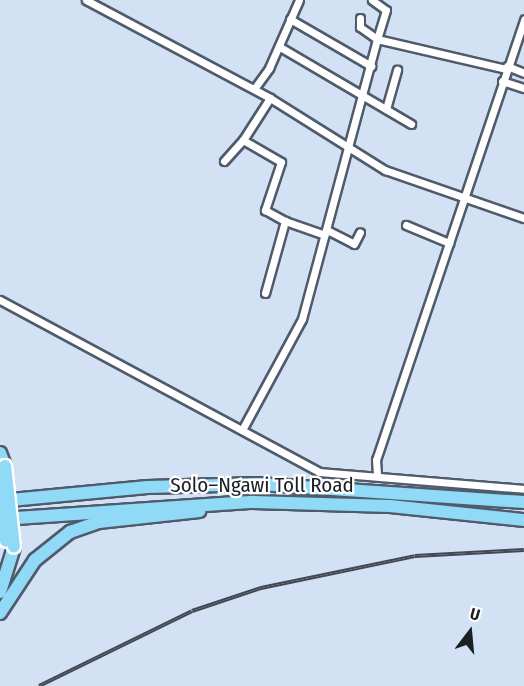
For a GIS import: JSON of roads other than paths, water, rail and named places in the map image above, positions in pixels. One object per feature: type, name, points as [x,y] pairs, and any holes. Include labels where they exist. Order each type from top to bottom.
[{"type":"highway","points":[[0,453],[5,466],[10,548],[0,592]]},
{"type":"highway","points":[[0,479],[10,548],[0,572]]},
{"type":"highway","name":"Solo–Ngawi Toll Road","points":[[0,499],[71,493],[298,484],[524,502]]},
{"type":"highway","points":[[0,613],[46,549],[83,526],[158,514],[305,503]]},
{"type":"highway","name":"Solo–Ngawi Toll Road","points":[[0,519],[149,505],[305,503],[524,520]]},
{"type":"street","points":[[86,0],[270,98],[389,172],[463,195],[524,218]]},
{"type":"street","points":[[254,89],[280,47],[299,0]]},
{"type":"street","points":[[242,430],[302,316],[386,10],[372,0]]},
{"type":"street","points":[[360,18],[360,27],[377,37],[524,73]]},
{"type":"street","points":[[290,19],[371,66]]},
{"type":"street","points":[[377,474],[376,460],[463,195],[524,19]]},
{"type":"street","points":[[280,47],[411,124]]},
{"type":"street","points":[[386,109],[397,70]]},
{"type":"street","points":[[502,81],[524,88]]},
{"type":"street","points":[[224,162],[243,140],[270,98]]},
{"type":"street","points":[[243,140],[283,164],[265,210],[285,221],[354,244],[360,232]]},
{"type":"street","points":[[265,293],[285,221]]},
{"type":"street","points":[[406,225],[449,243]]},
{"type":"street","points":[[0,300],[319,472],[377,474],[524,489]]},
{"type":"railway","points":[[39,686],[192,611],[261,588],[415,556],[524,550]]}]
